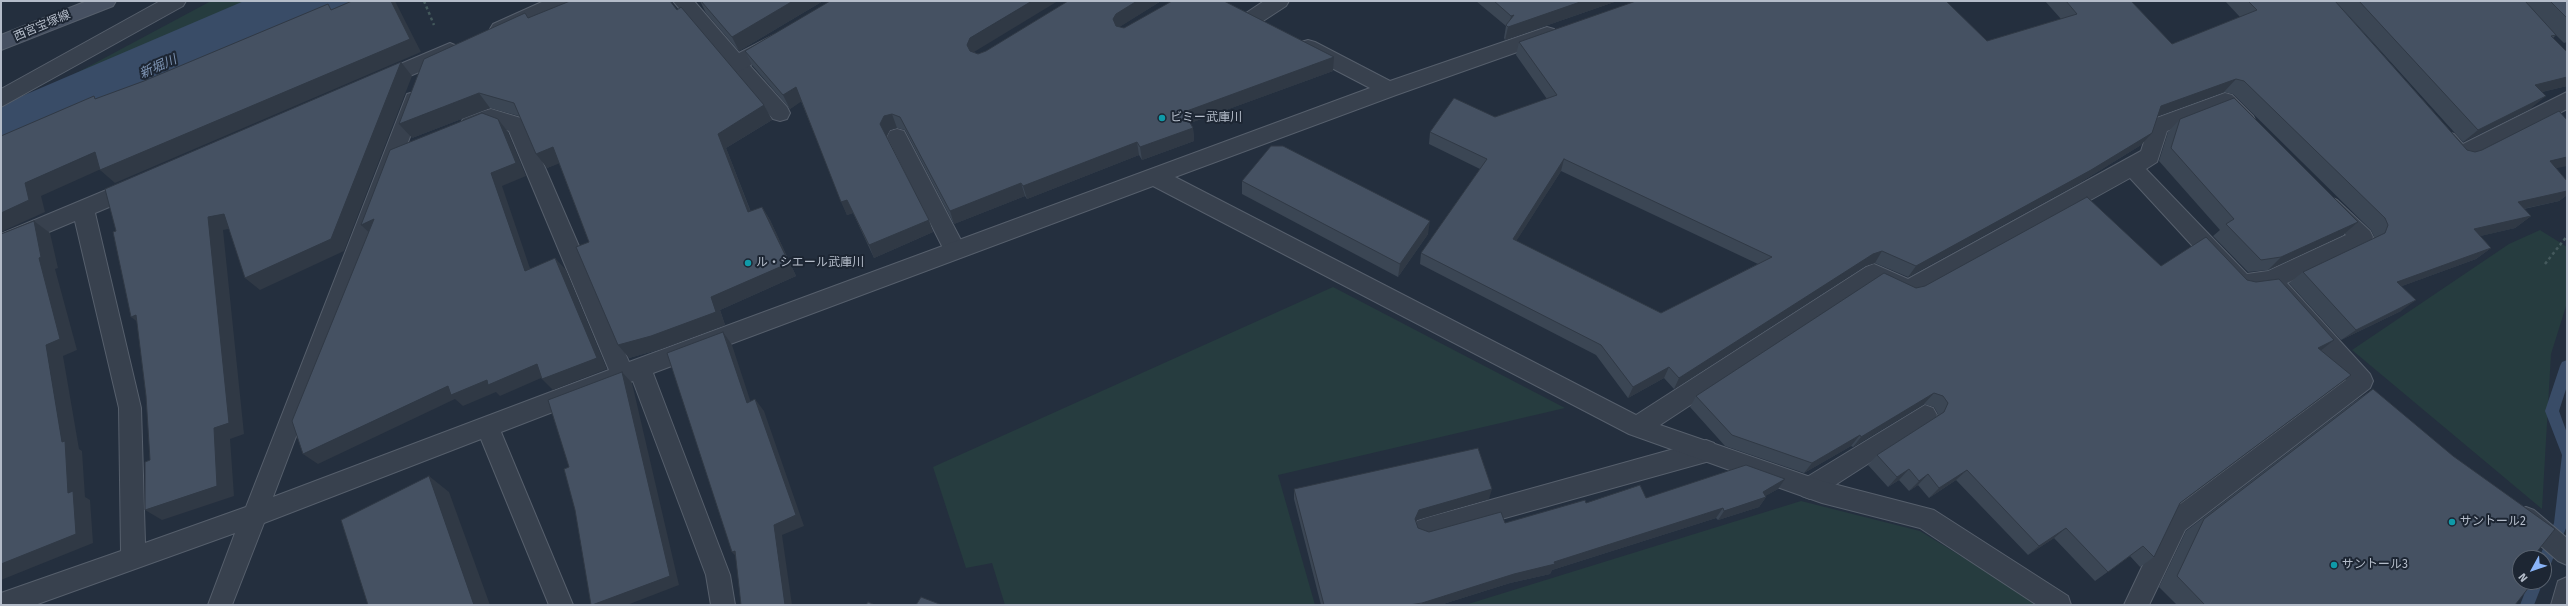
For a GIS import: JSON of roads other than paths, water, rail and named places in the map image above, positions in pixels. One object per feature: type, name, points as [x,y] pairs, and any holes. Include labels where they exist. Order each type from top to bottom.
[{"type":"main road","name":"西宮宝塚線","points":[[1,43],[106,1]]},
{"type":"street","points":[[1,99],[176,1]]},
{"type":"street","points":[[358,90],[562,1]]},
{"type":"street","points":[[683,1],[780,113]]},
{"type":"street","points":[[1273,29],[1246,15],[1279,1]]},
{"type":"street","points":[[2,605],[255,514],[632,371],[1389,89],[1563,29]]},
{"type":"street","points":[[737,64],[789,32]]},
{"type":"street","points":[[1294,39],[1389,89]]},
{"type":"street","points":[[220,605],[430,59]]},
{"type":"street","points":[[2434,126],[2460,155],[2567,100]]},
{"type":"street","points":[[1637,427],[1874,273],[1908,290],[2132,167],[2150,156],[2158,126],[2225,101],[2258,134]]},
{"type":"street","points":[[449,134],[491,117],[517,125],[632,371],[718,575],[723,605]]},
{"type":"street","points":[[897,137],[955,250]]},
{"type":"street","points":[[393,156],[421,145]]},
{"type":"street","points":[[2132,167],[2242,284],[2271,280],[2362,237],[2318,194]]},
{"type":"street","points":[[1154,176],[1637,427],[1810,488],[1926,518],[2059,605]]},
{"type":"street","points":[[1,243],[156,178]]},
{"type":"street","points":[[83,209],[130,408],[132,559]]},
{"type":"street","points":[[2136,605],[2176,522],[2370,388],[2271,280]]},
{"type":"street","points":[[1810,488],[1925,415]]},
{"type":"street","points":[[487,426],[561,605]]},
{"type":"street","points":[[1426,529],[1706,451]]},
{"type":"street","points":[[2512,506],[2565,551]]},
{"type":"street","points":[[2562,605],[2567,589]]},
{"type":"waterway","name":"新堀川","points":[[1,137],[254,25],[317,1]]},
{"type":"waterway","points":[[2567,366],[2552,411],[2567,451]]},
{"type":"waterway","points":[[2550,550],[2561,523],[2567,459]]},
{"type":"waterway","points":[[2527,605],[2533,590]]},
{"type":"place","name":"ビミー武庫川","points":[[1162,118]]},
{"type":"place","name":"ル・シエール武庫川","points":[[748,263]]},
{"type":"place","name":"サントール2","points":[[2452,522]]},
{"type":"place","name":"サントール3","points":[[2334,565]]}]
